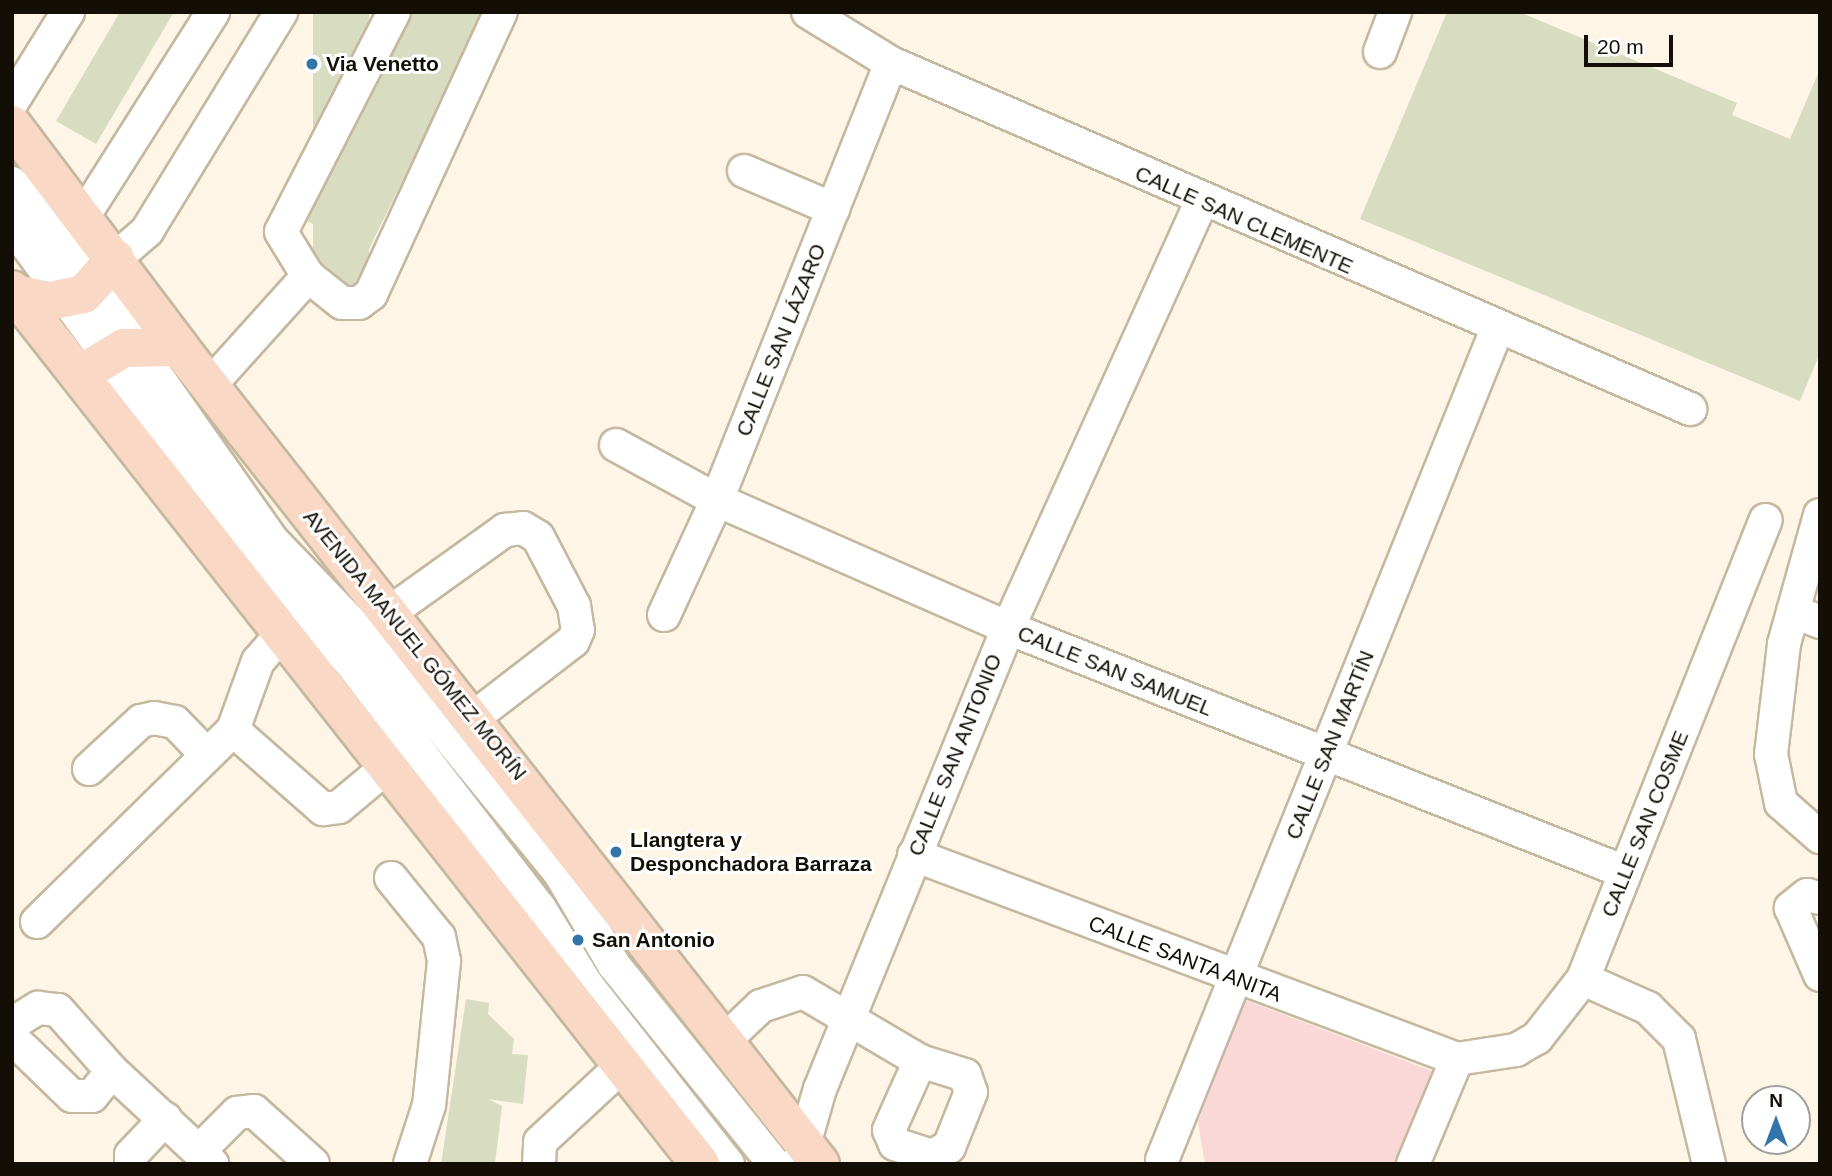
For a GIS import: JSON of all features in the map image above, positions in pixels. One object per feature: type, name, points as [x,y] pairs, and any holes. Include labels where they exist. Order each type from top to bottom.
[{"type":"main road","name":"AVENIDA MANUEL GÓMEZ MORÍN","points":[[12,125],[83,217],[93,282],[179,347],[473,718],[808,1156]]},
{"type":"main road","points":[[14,292],[93,282]]},
{"type":"main road","points":[[14,292],[107,359],[280,636],[624,1064],[700,1164]]},
{"type":"main road","points":[[107,359],[179,347]]},
{"type":"street","points":[[12,102],[68,12]]},
{"type":"street","points":[[83,217],[213,12]]},
{"type":"street","points":[[93,282],[147,231],[281,12]]},
{"type":"street","points":[[394,12],[284,215],[285,243],[308,276],[342,303],[359,303],[371,295],[501,12]]},
{"type":"street","name":"CALLE SAN CLEMENTE","points":[[808,12],[891,63],[1201,202],[1690,409]]},
{"type":"street","points":[[1380,52],[1395,12]]},
{"type":"street","name":"CALLE SAN LÁZARO","points":[[664,615],[718,500],[891,63]]},
{"type":"street","points":[[744,171],[833,209]]},
{"type":"street","points":[[12,183],[93,282],[107,359],[262,566],[391,715],[539,907],[587,985],[728,1164]]},
{"type":"street","name":"CALLE SAN ANTONIO","points":[[808,1156],[848,1022],[914,855],[1008,628],[1201,202]]},
{"type":"street","points":[[12,225],[93,282]]},
{"type":"street","points":[[210,385],[308,276]]},
{"type":"street","name":"CALLE SAN MARTÍN","points":[[1163,1160],[1497,329]]},
{"type":"street","points":[[107,359],[272,540],[374,646],[559,872],[614,965],[774,1164]]},
{"type":"street","name":"CALLE SAN SAMUEL","points":[[616,445],[718,500],[1008,628],[1625,872]]},
{"type":"street","points":[[1820,515],[1807,616],[1771,754],[1782,803],[1820,838]]},
{"type":"street","name":"CALLE SAN COSME","points":[[1457,1059],[1497,1055],[1537,1038],[1583,979],[1766,520]]},
{"type":"street","points":[[389,613],[505,530],[523,528],[538,537],[574,606],[578,630],[573,641],[473,718]]},
{"type":"street","points":[[37,922],[204,752],[233,730],[258,661],[280,636]]},
{"type":"street","points":[[89,769],[141,721],[154,718],[175,722],[204,752]]},
{"type":"street","points":[[233,730],[323,808],[339,807],[386,768]]},
{"type":"street","name":"CALLE SANTA ANITA","points":[[914,855],[1236,979],[1457,1059]]},
{"type":"street","points":[[391,878],[439,937],[444,961],[425,1132],[410,1164]]},
{"type":"street","points":[[1820,898],[1807,895],[1791,908],[1820,975]]},
{"type":"street","points":[[1583,979],[1648,1008],[1679,1039],[1709,1164]]},
{"type":"street","points":[[723,1042],[785,993],[803,992],[848,1022],[920,1061]]},
{"type":"street","points":[[12,1024],[38,1008],[58,1010],[112,1071],[206,1157],[237,1113],[254,1111],[313,1164]]},
{"type":"street","points":[[12,1038],[72,1096],[92,1096],[112,1071]]},
{"type":"street","points":[[1413,1164],[1457,1059]]},
{"type":"street","points":[[539,1164],[540,1142],[624,1064]]},
{"type":"street","points":[[131,1164],[131,1155],[165,1119]]},
{"type":"shaded area","points":[[1245,1000],[1432,1071],[1394,1164],[1205,1164],[1198,1122]]},
{"type":"building","points":[[120,12],[174,12],[96,144],[56,121]]},
{"type":"building","points":[[313,12],[369,12],[369,298],[313,298]]},
{"type":"building","points":[[411,12],[486,12],[359,269],[321,250],[330,232],[307,221]]},
{"type":"building","points":[[1447,12],[1519,12],[1737,103],[1732,115],[1790,139],[1820,69],[1820,353],[1800,401],[1360,219]]},
{"type":"building","name":"San Antonio","points":[[445,743],[561,892],[713,1109],[701,1118],[432,754]]},
{"type":"building","points":[[466,999],[489,1003],[488,1014],[514,1039],[512,1054],[528,1055],[523,1104],[488,1099],[502,1106],[495,1164],[441,1164]]},
{"type":"place","name":"Via Venetto","points":[[312,64]]},
{"type":"place","name":"Llangtera y Desponchadora Barraza","points":[[616,852]]},
{"type":"place","name":"San Antonio","points":[[578,940]]}]
